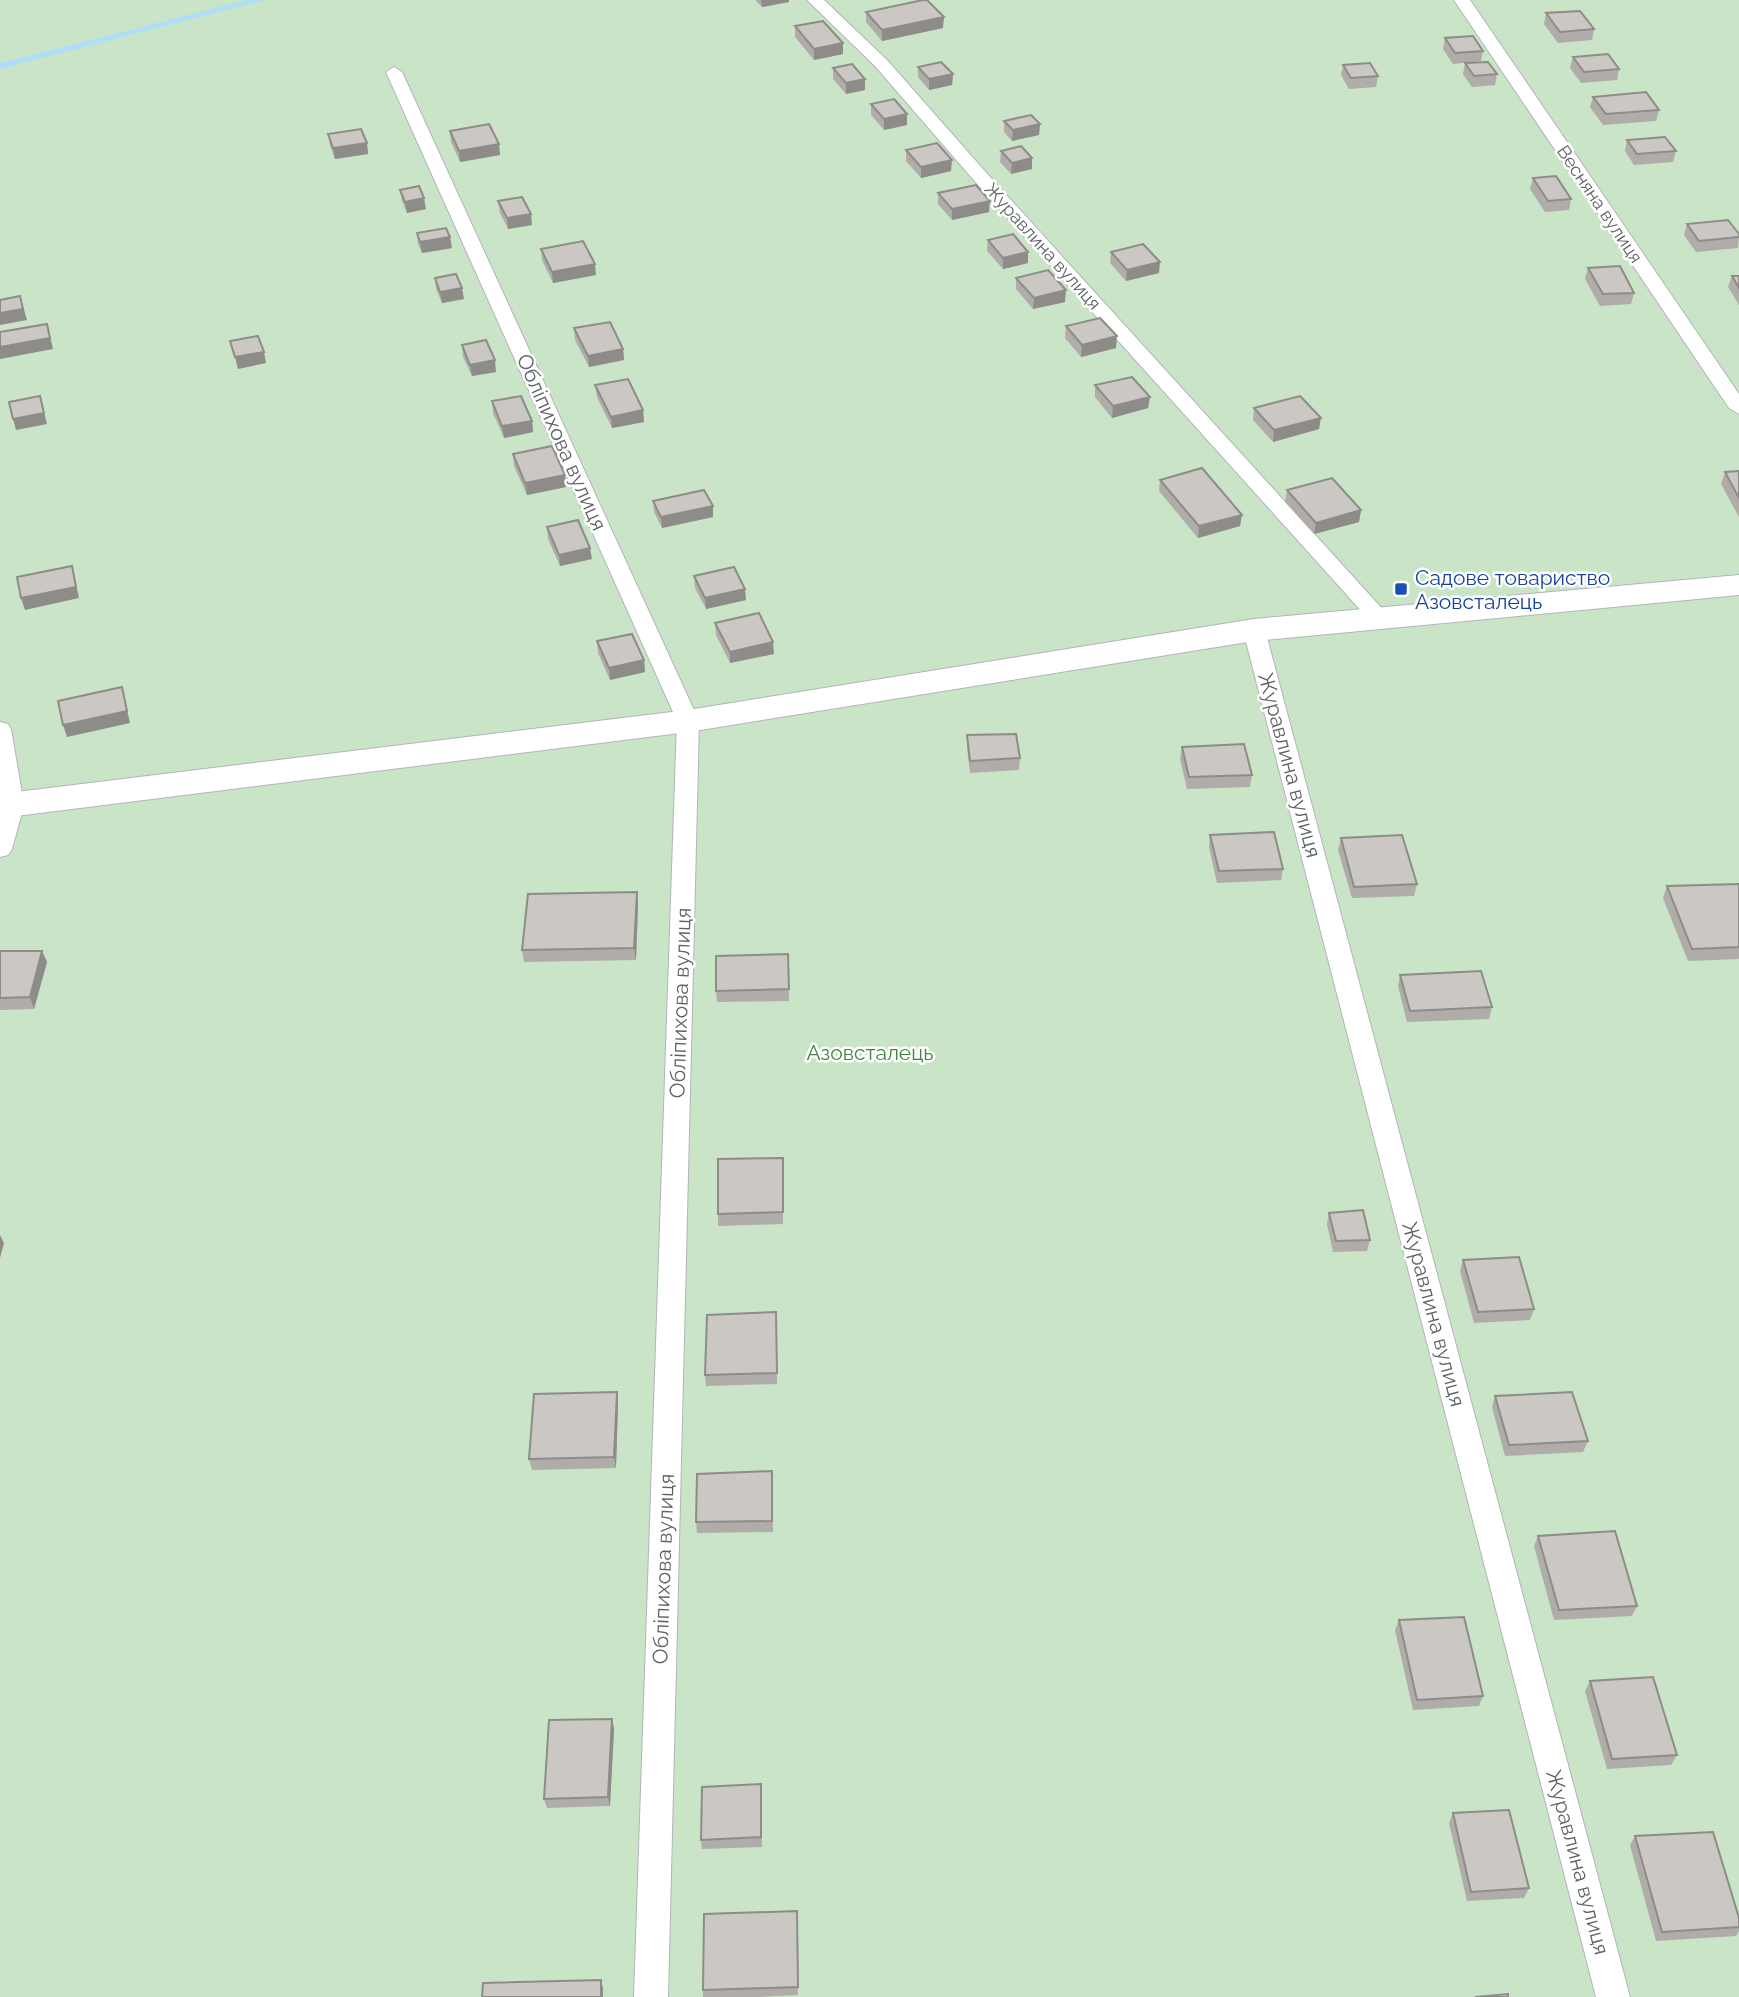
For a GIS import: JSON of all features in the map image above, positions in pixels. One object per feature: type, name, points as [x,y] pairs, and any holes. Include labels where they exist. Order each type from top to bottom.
[{"type":"street","points":[[6,806],[688,721],[1254,630],[1739,584]]},
{"type":"lane","name":"Журавлина вулиця","points":[[816,0],[881,62],[984,181],[1380,619]]},
{"type":"lane","name":"Весняна вулиця","points":[[1462,0],[1739,408]]},
{"type":"lane","name":"Обліпихова вулиця","points":[[394,72],[688,721],[651,1997]]},
{"type":"lane","name":"Журавлина вулиця","points":[[1254,630],[1613,1997]]},
{"type":"lane","points":[[0,729],[6,806],[0,849]]},
{"type":"green space","name":"Азовсталець","points":[[0,0],[1739,0],[1739,1997],[0,1997]]},
{"type":"building","points":[[927,0],[944,17],[882,30],[866,12]]},
{"type":"building","points":[[1580,11],[1594,29],[1560,32],[1546,13]]},
{"type":"building","points":[[823,21],[843,43],[814,49],[795,26]]},
{"type":"building","points":[[1473,36],[1483,51],[1455,53],[1445,38]]},
{"type":"building","points":[[1608,54],[1619,69],[1584,72],[1573,57]]},
{"type":"building","points":[[941,62],[953,74],[929,79],[918,67]]},
{"type":"building","points":[[1488,62],[1497,74],[1474,76],[1465,63]]},
{"type":"building","points":[[1370,63],[1378,76],[1351,78],[1343,65]]},
{"type":"building","points":[[852,64],[865,79],[846,83],[833,68]]},
{"type":"building","points":[[1646,92],[1659,110],[1606,114],[1593,97]]},
{"type":"building","points":[[894,99],[907,114],[884,119],[871,104]]},
{"type":"building","points":[[1031,115],[1040,124],[1013,130],[1004,121]]},
{"type":"building","points":[[489,124],[499,144],[459,151],[450,131]]},
{"type":"building","points":[[361,129],[367,143],[333,148],[328,134]]},
{"type":"building","points":[[1665,137],[1676,151],[1637,154],[1627,140]]},
{"type":"building","points":[[937,143],[952,160],[921,167],[906,150]]},
{"type":"building","points":[[1021,146],[1032,158],[1012,163],[1001,151]]},
{"type":"building","points":[[1556,176],[1571,199],[1548,201],[1533,178]]},
{"type":"building","points":[[976,185],[990,201],[952,209],[938,193]]},
{"type":"building","points":[[419,186],[424,198],[405,202],[400,190]]},
{"type":"building","points":[[522,197],[531,214],[507,218],[498,201]]},
{"type":"building","points":[[1728,220],[1739,237],[1699,241],[1687,224]]},
{"type":"building","points":[[446,228],[450,237],[420,242],[417,233]]},
{"type":"building","points":[[1013,234],[1028,252],[1003,258],[988,240]]},
{"type":"building","points":[[583,241],[595,264],[552,272],[541,249]]},
{"type":"building","points":[[1143,244],[1160,262],[1127,270],[1111,252]]},
{"type":"building","points":[[1620,266],[1634,293],[1603,294],[1588,268]]},
{"type":"building","points":[[1048,270],[1066,290],[1034,298],[1016,278]]},
{"type":"building","points":[[456,274],[462,288],[440,292],[435,278]]},
{"type":"building","points":[[1732,276],[1739,276],[1739,288]]},
{"type":"building","points":[[20,296],[23,309],[0,313],[0,300]]},
{"type":"building","points":[[1100,318],[1117,336],[1082,345],[1066,326]]},
{"type":"building","points":[[610,322],[623,349],[588,356],[574,328]]},
{"type":"building","points":[[47,324],[50,338],[0,347],[0,332]]},
{"type":"building","points":[[258,336],[264,352],[235,357],[230,341]]},
{"type":"building","points":[[486,340],[495,360],[470,365],[462,345]]},
{"type":"building","points":[[1132,377],[1150,397],[1113,406],[1095,385]]},
{"type":"building","points":[[628,379],[643,410],[611,417],[595,385]]},
{"type":"building","points":[[40,396],[44,413],[13,419],[9,402]]},
{"type":"building","points":[[521,396],[532,421],[502,426],[492,401]]},
{"type":"building","points":[[1300,396],[1321,418],[1274,430],[1254,408]]},
{"type":"building","points":[[552,446],[565,475],[525,483],[513,454]]},
{"type":"building","points":[[1202,468],[1242,515],[1199,526],[1160,480]]},
{"type":"building","points":[[1739,471],[1739,498],[1725,472]]},
{"type":"building","points":[[1332,478],[1361,510],[1316,523],[1287,490]]},
{"type":"building","points":[[704,490],[713,506],[661,517],[653,501]]},
{"type":"building","points":[[578,520],[590,548],[559,555],[547,527]]},
{"type":"building","points":[[72,566],[76,587],[21,598],[17,577]]},
{"type":"building","points":[[734,567],[745,589],[705,598],[694,576]]},
{"type":"building","points":[[759,613],[773,642],[730,652],[715,623]]},
{"type":"building","points":[[632,634],[644,660],[609,668],[597,641]]},
{"type":"building","points":[[122,687],[127,711],[63,725],[58,701]]},
{"type":"building","points":[[1016,734],[1020,758],[970,761],[967,735]]},
{"type":"building","points":[[1244,744],[1252,775],[1189,777],[1182,747]]},
{"type":"building","points":[[1274,832],[1283,869],[1219,871],[1210,835]]},
{"type":"building","points":[[1402,835],[1417,884],[1354,887],[1341,838]]},
{"type":"building","points":[[1739,884],[1739,947],[1692,949],[1667,886]]},
{"type":"building","points":[[637,892],[634,948],[522,950],[528,894]]},
{"type":"building","points":[[0,951],[42,951],[30,997],[0,998]]},
{"type":"building","points":[[788,954],[789,989],[716,991],[716,956]]},
{"type":"building","points":[[1481,971],[1492,1007],[1410,1011],[1400,975]]},
{"type":"building","points":[[783,1158],[783,1212],[718,1214],[718,1159]]},
{"type":"building","points":[[1363,1210],[1370,1240],[1336,1241],[1329,1213]]},
{"type":"building","points":[[1519,1257],[1534,1309],[1478,1312],[1463,1260]]},
{"type":"building","points":[[776,1312],[777,1373],[705,1375],[707,1315]]},
{"type":"building","points":[[617,1392],[614,1457],[529,1459],[534,1394]]},
{"type":"building","points":[[1572,1392],[1588,1441],[1509,1445],[1495,1396]]},
{"type":"building","points":[[772,1471],[772,1521],[696,1522],[697,1474]]},
{"type":"building","points":[[1615,1531],[1637,1606],[1559,1610],[1538,1536]]},
{"type":"building","points":[[1464,1617],[1483,1696],[1417,1700],[1399,1620]]},
{"type":"building","points":[[1653,1677],[1677,1755],[1612,1759],[1590,1681]]},
{"type":"building","points":[[612,1719],[608,1797],[544,1799],[549,1720]]},
{"type":"building","points":[[761,1784],[761,1837],[701,1840],[702,1787]]},
{"type":"building","points":[[1509,1810],[1529,1888],[1471,1892],[1453,1813]]},
{"type":"building","points":[[1713,1832],[1739,1918],[1739,1927],[1662,1932],[1635,1836]]},
{"type":"building","points":[[797,1911],[798,1987],[703,1990],[704,1914]]},
{"type":"building","points":[[601,1980],[601,1997],[482,1997],[483,1983]]},
{"type":"building","points":[[1508,1994],[1508,1997],[1475,1997]]},
{"type":"waterway","points":[[0,66],[260,0]]},
{"type":"place","name":"Садове товариство Азовсталець","points":[[1401,589]]}]
